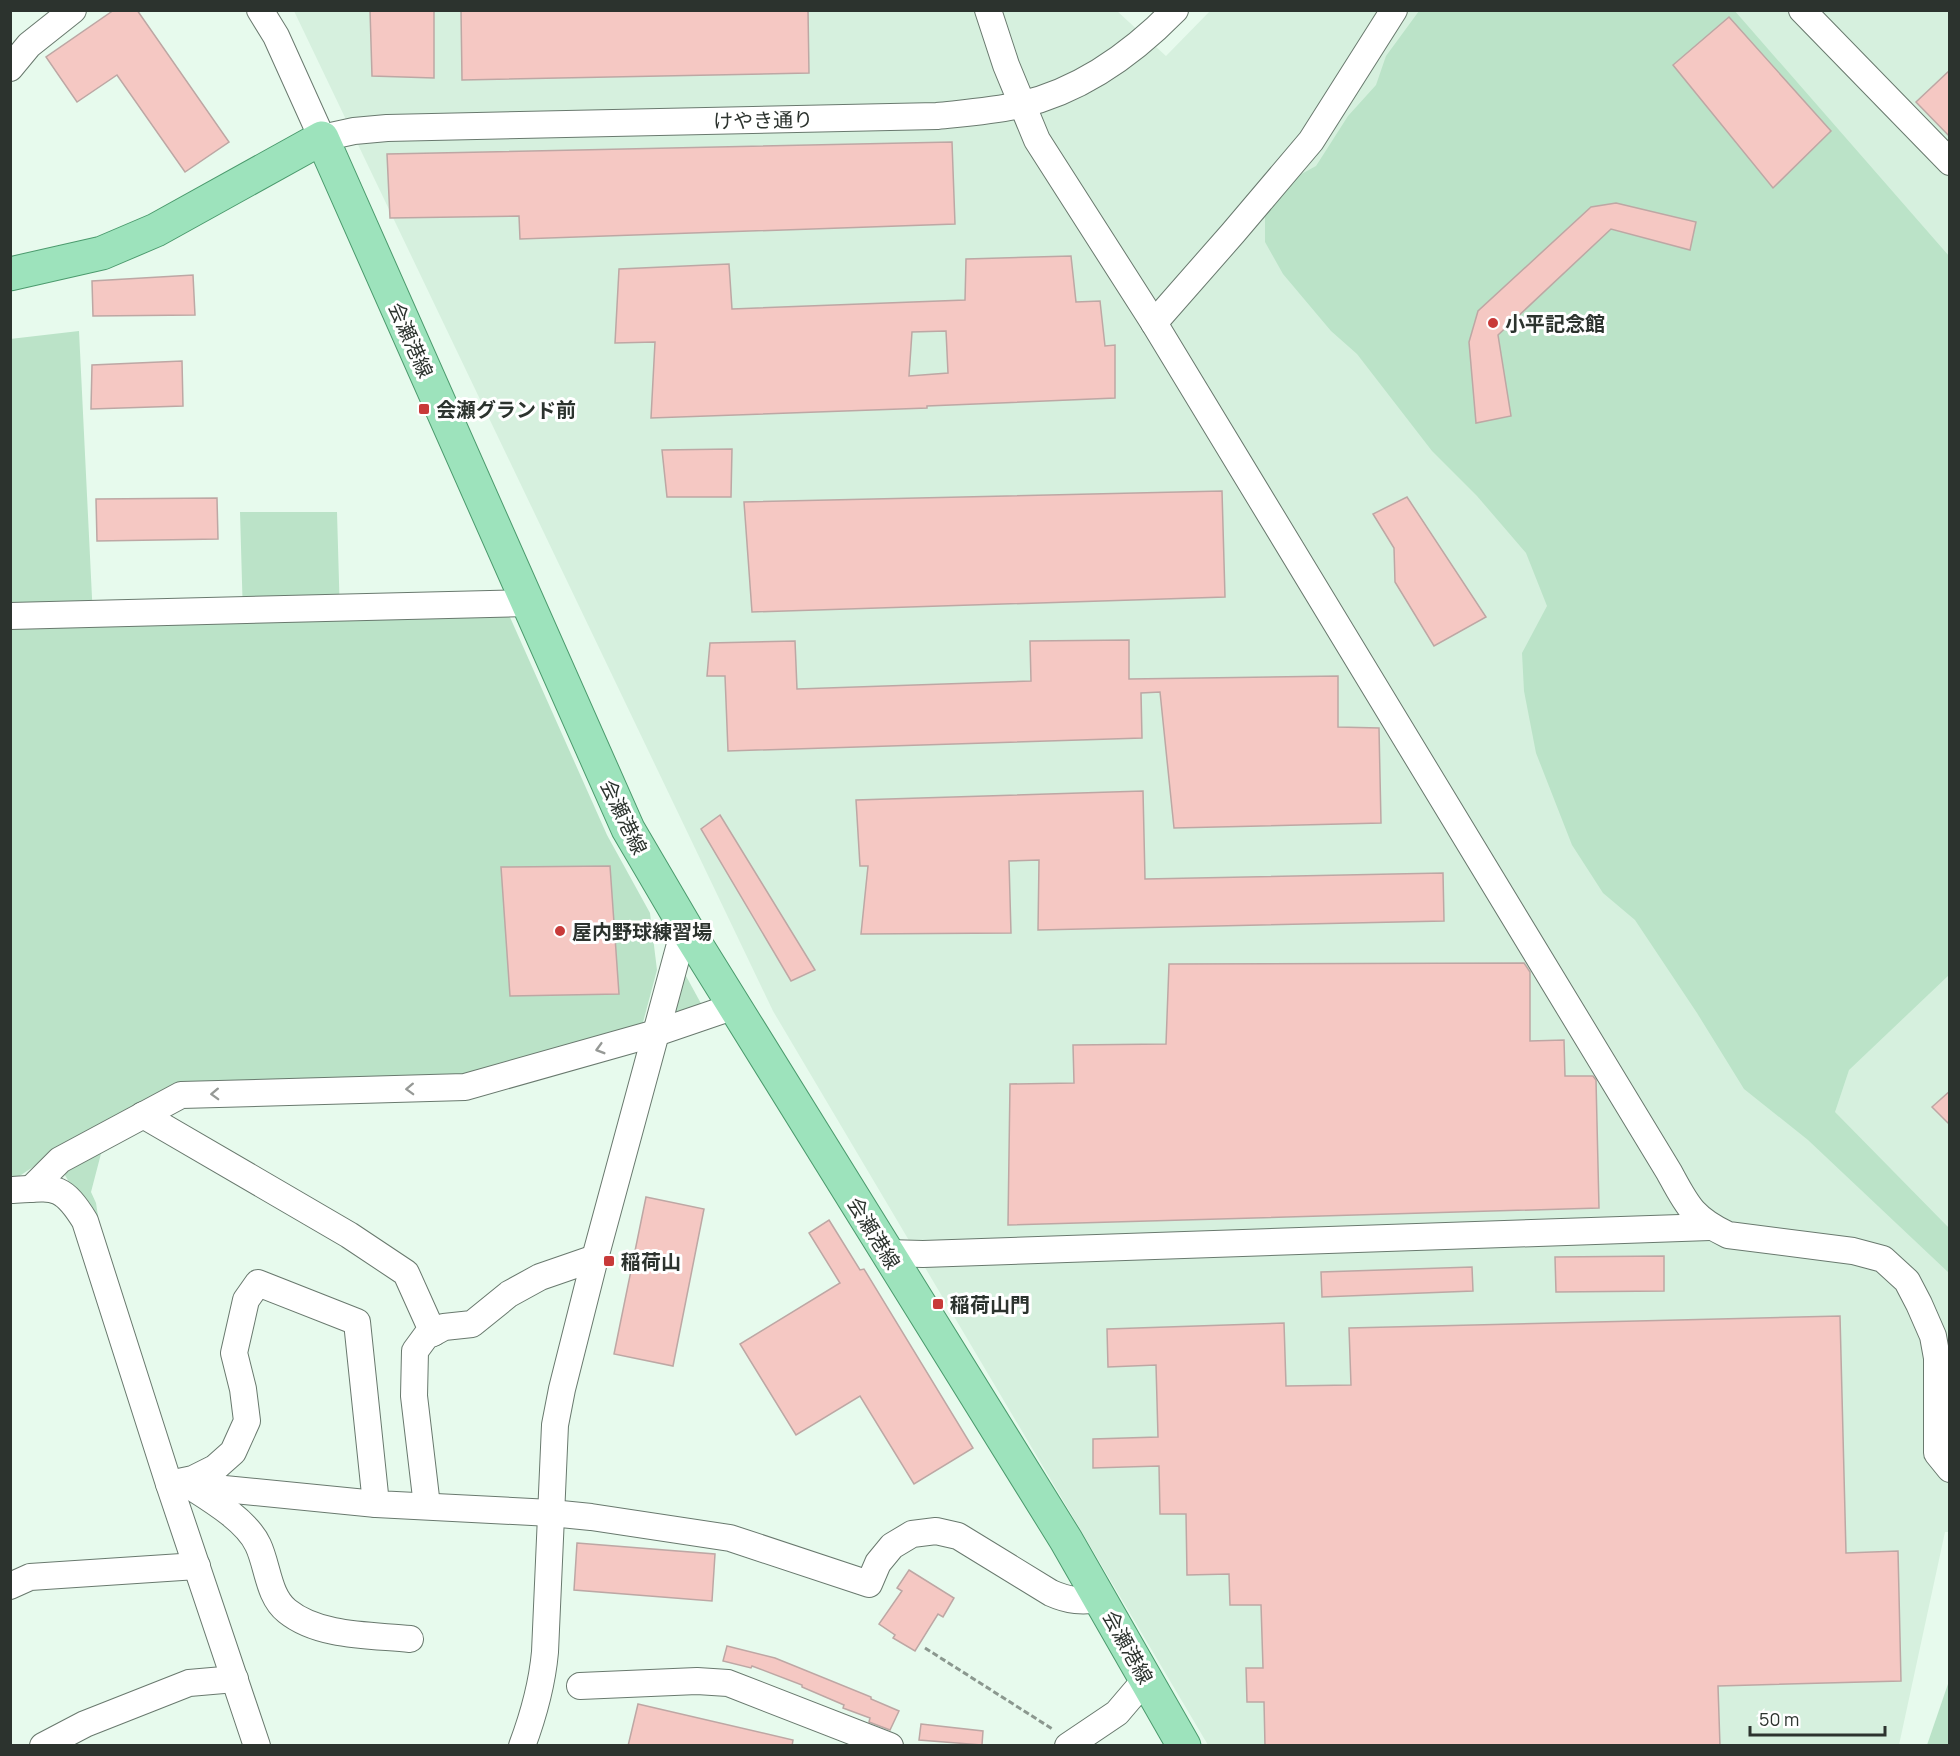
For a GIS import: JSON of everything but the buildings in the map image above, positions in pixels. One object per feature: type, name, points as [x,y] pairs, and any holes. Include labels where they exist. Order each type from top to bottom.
[{"type":"main road","points":[[10,274],[58,265],[102,253],[156,230],[322,138]]},
{"type":"main road","name":"会瀬港線","points":[[322,138],[628,829],[652,873],[1066,1540],[1184,1746]]},
{"type":"street","points":[[10,68],[29,45],[74,10]]},
{"type":"street","points":[[260,10],[276,36],[322,138]]},
{"type":"street","points":[[988,10],[1021,104],[1037,140],[1154,323],[1669,1172],[1689,1209],[1710,1227],[1728,1235],[1854,1251],[1883,1259],[1907,1281],[1933,1336],[1937,1358],[1937,1454],[1950,1469]]},
{"type":"street","name":"けやき通り","points":[[322,138],[354,131],[387,128],[938,116],[1021,104],[1059,92],[1096,74],[1138,45],[1175,10]]},
{"type":"street","points":[[1154,323],[1311,141],[1394,10]]},
{"type":"street","points":[[1802,10],[1950,162]]},
{"type":"street","points":[[10,616],[527,603]]},
{"type":"street","points":[[522,1746],[534,1716],[542,1685],[555,1425],[562,1389],[679,948],[689,933]]},
{"type":"street","points":[[21,1190],[60,1160],[181,1095],[465,1087],[656,1033],[735,1006]]},
{"type":"street","points":[[143,1115],[350,1235],[406,1273],[433,1333]]},
{"type":"street","points":[[21,1190],[55,1189],[67,1196],[85,1221],[180,1485],[197,1566],[257,1746]]},
{"type":"street","points":[[887,1253],[923,1254],[1710,1227]]},
{"type":"street","points":[[427,1506],[414,1396],[415,1351],[426,1336],[444,1327],[472,1324],[509,1294],[540,1277],[595,1258]]},
{"type":"street","points":[[180,1485],[215,1468],[233,1452],[247,1421],[243,1389],[234,1353],[246,1300],[258,1283],[357,1322],[376,1504]]},
{"type":"street","points":[[180,1485],[376,1504],[591,1517],[730,1538],[869,1584],[878,1563],[892,1546],[912,1534],[936,1531],[958,1536],[1066,1600],[1081,1602],[1101,1599]]},
{"type":"street","points":[[180,1485],[233,1514],[258,1543],[277,1601],[286,1611],[308,1624],[344,1632],[410,1639]]},
{"type":"street","points":[[10,1586],[30,1577],[197,1566]]},
{"type":"street","points":[[43,1746],[85,1724],[189,1683],[235,1679]]},
{"type":"street","points":[[1070,1744],[1117,1713],[1146,1679]]},
{"type":"street","points":[[580,1686],[697,1681],[728,1683],[890,1746]]},
{"type":"path","points":[[926,1648],[1070,1744]]},
{"type":"shaded area","points":[[1734,10],[1949,256],[1949,975],[1849,1070],[1835,1112],[1949,1228],[1949,1273],[1808,1140],[1744,1089],[1635,920],[1603,893],[1572,845],[1536,753],[1524,691],[1522,653],[1547,606],[1526,553],[1477,496],[1432,451],[1357,354],[1331,331],[1283,274],[1265,242],[1265,204],[1294,178],[1316,166],[1348,116],[1376,85],[1386,56],[1419,11]]},
{"type":"shaded area","points":[[294,11],[1117,11],[1166,56],[1210,11],[1949,11],[1950,1532],[1945,1532],[1899,1745],[1208,1745],[773,1011]]},
{"type":"shaded area","points":[[79,331],[93,618],[243,617],[240,512],[337,512],[340,617],[509,615],[607,835],[650,913],[657,970],[641,1030],[462,1080],[179,1087],[57,1151],[18,1177],[11,1177],[10,339]]},
{"type":"shaded area","points":[[686,976],[704,1009],[678,1014],[674,1009],[682,978]]},
{"type":"shaded area","points":[[103,1146],[91,1192],[98,1216],[91,1220],[62,1170]]},
{"type":"shaded area","points":[[1949,1681],[1949,1745],[1927,1745]]},
{"type":"place","name":"小平記念館","points":[[1493,323]]},
{"type":"place","name":"会瀬グランド前","points":[[424,409]]},
{"type":"place","name":"屋内野球練習場","points":[[560,931]]},
{"type":"place","name":"稲荷山","points":[[609,1261]]},
{"type":"place","name":"稲荷山門","points":[[938,1304]]}]
